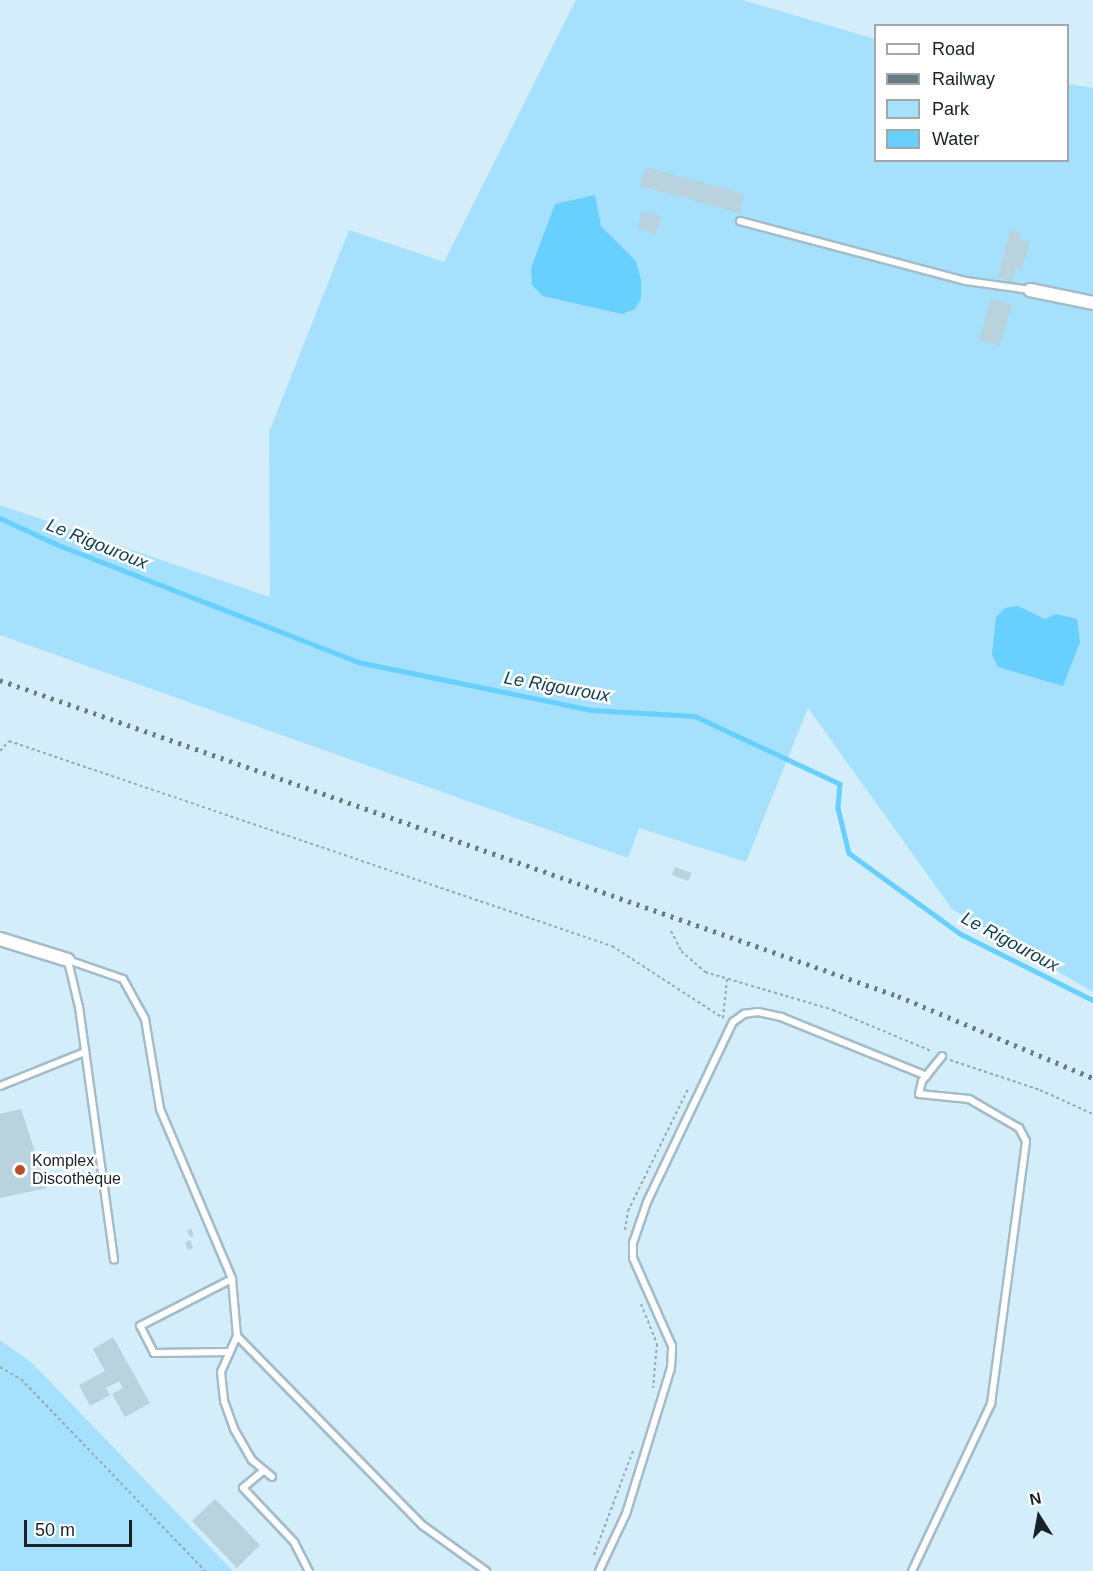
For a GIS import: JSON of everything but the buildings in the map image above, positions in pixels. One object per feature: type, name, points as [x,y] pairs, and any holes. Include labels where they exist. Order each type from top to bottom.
[{"type":"street","points":[[1030,290],[1093,303]]},
{"type":"street","points":[[0,939],[68,960]]},
{"type":"lane","points":[[740,221],[966,281],[1030,290]]},
{"type":"lane","points":[[114,1260],[85,1052],[68,960],[123,979],[145,1019],[150,1066],[160,1108],[232,1279],[237,1336],[221,1372],[224,1401],[234,1429],[263,1471],[272,1477]]},
{"type":"lane","points":[[599,1571],[626,1514],[671,1368],[672,1346],[633,1258],[633,1243],[646,1202],[733,1022],[744,1014],[758,1012],[780,1017],[927,1076]]},
{"type":"lane","points":[[0,1086],[85,1052]]},
{"type":"lane","points":[[912,1571],[991,1404],[1026,1141],[1019,1128],[969,1099],[919,1094],[927,1076],[942,1056]]},
{"type":"lane","points":[[230,1352],[154,1353],[140,1326],[232,1279]]},
{"type":"lane","points":[[237,1336],[422,1525],[486,1571]]},
{"type":"lane","points":[[263,1471],[243,1488],[294,1542],[309,1571]]},
{"type":"path","points":[[0,751],[9,741],[612,946],[723,1018]]},
{"type":"path","points":[[671,931],[681,951],[705,972],[833,1010],[980,1072],[1040,1090],[1093,1114]]},
{"type":"path","points":[[0,1367],[21,1379],[206,1571]]},
{"type":"green space","points":[[576,0],[742,0],[874,39],[874,162],[1069,162],[1069,84],[1093,88],[1093,992],[952,909],[808,708],[746,862],[639,828],[628,858],[0,635],[0,505],[270,597],[269,432],[349,230],[444,262]]},
{"type":"green space","points":[[0,1340],[32,1363],[233,1571],[0,1571]]},
{"type":"water","points":[[595,195],[601,226],[636,261],[641,280],[641,298],[635,309],[622,314],[543,296],[532,285],[531,268],[555,204]]},
{"type":"water","points":[[1018,606],[1045,619],[1056,614],[1077,619],[1080,642],[1063,686],[998,667],[992,655],[996,617],[1005,608]]},
{"type":"waterway","name":"Le Rigouroux","points":[[0,518],[61,546],[358,662],[591,710],[695,716],[840,784],[838,808],[849,853],[961,934],[1093,1000]]},
{"type":"railway","points":[[0,680],[898,996],[1093,1078]]},
{"type":"place","name":"Komplex Discothèque","points":[[20,1170]]}]
